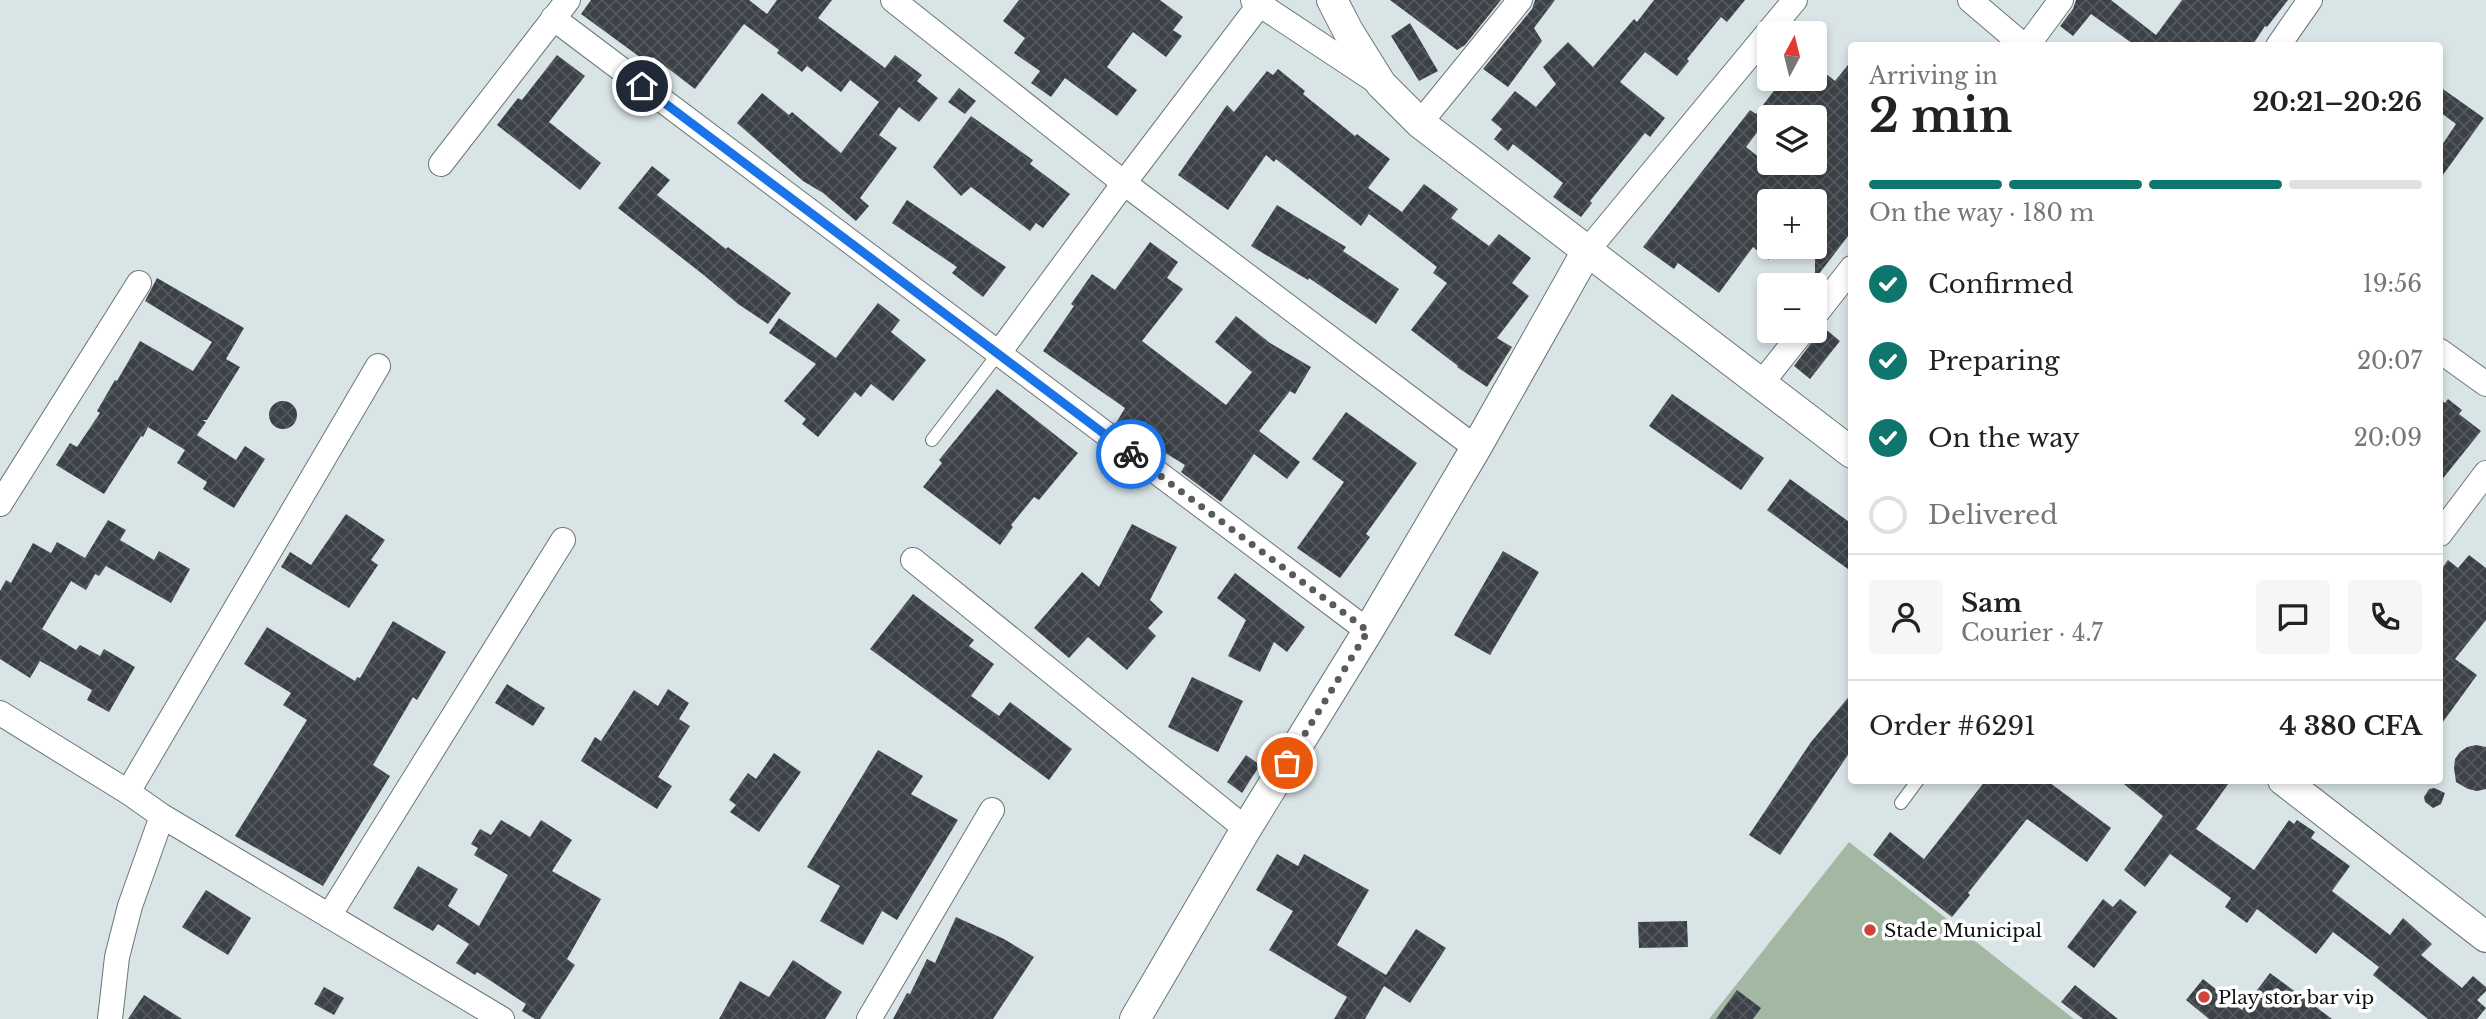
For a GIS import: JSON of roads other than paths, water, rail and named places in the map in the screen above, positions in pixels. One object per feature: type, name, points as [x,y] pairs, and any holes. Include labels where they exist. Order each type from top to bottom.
[{"type":"street","points":[[893,0],[1124,183],[1476,448]]},
{"type":"street","points":[[1332,0],[1381,84]]},
{"type":"street","points":[[1420,123],[1520,0]]},
{"type":"street","points":[[1135,1019],[1246,829],[1368,631],[1476,448],[1587,251],[1795,0]]},
{"type":"street","points":[[1970,0],[2020,42]]},
{"type":"street","points":[[2028,42],[2061,0]]},
{"type":"street","points":[[2281,42],[2310,0]]},
{"type":"street","points":[[998,354],[1258,2],[1381,84],[1420,123],[1848,450]]},
{"type":"street","points":[[441,164],[560,9],[998,354],[1368,631]]},
{"type":"street","points":[[1827,300],[1848,273]]},
{"type":"street","points":[[0,504],[139,283]]},
{"type":"street","points":[[1761,384],[1793,343]]},
{"type":"street","points":[[2443,353],[2486,384]]},
{"type":"street","points":[[128,792],[378,366]]},
{"type":"street","points":[[2443,530],[2486,473]]},
{"type":"street","points":[[328,916],[563,540]]},
{"type":"street","points":[[913,560],[1246,829]]},
{"type":"street","points":[[0,713],[162,816],[502,1019]]},
{"type":"street","points":[[2288,784],[2486,937]]},
{"type":"street","points":[[869,1019],[992,810]]},
{"type":"street","points":[[110,1019],[117,957],[130,906],[162,816]]},
{"type":"lane","points":[[932,440],[998,354]]},
{"type":"lane","points":[[1902,803],[1914,784]]},
{"type":"place","name":"Stade Municipal","points":[[1870,930]]},
{"type":"place","name":"Play stor bar vip","points":[[2204,997]]}]
